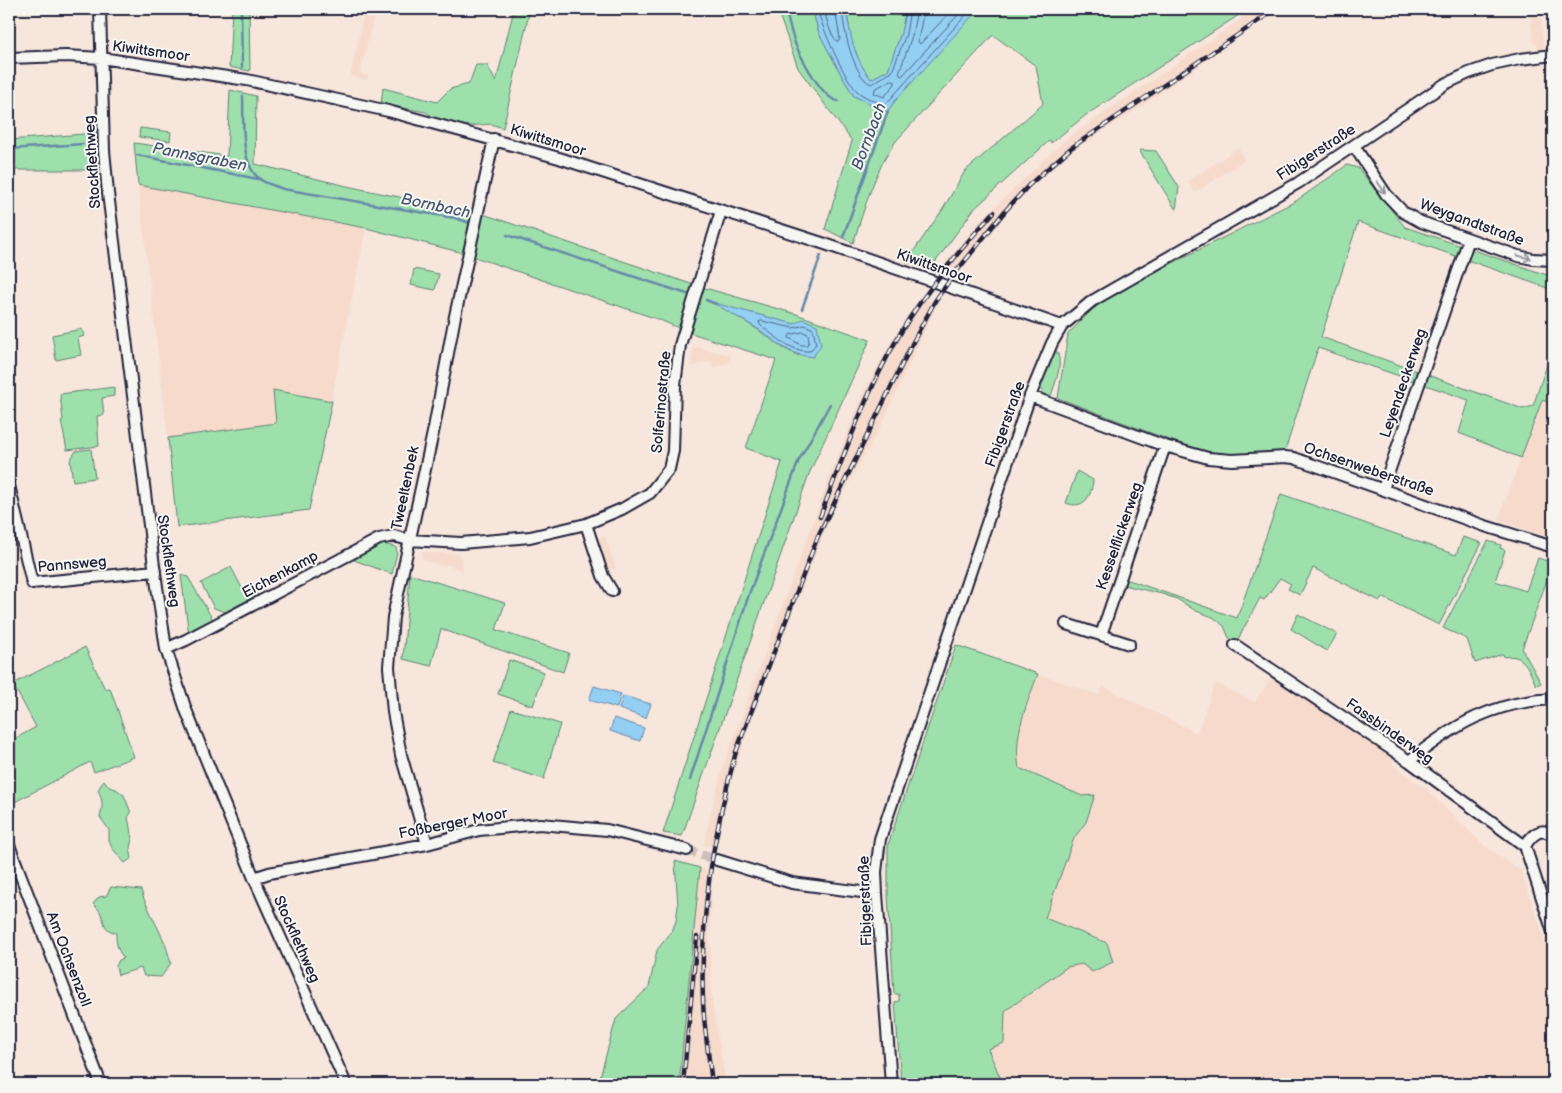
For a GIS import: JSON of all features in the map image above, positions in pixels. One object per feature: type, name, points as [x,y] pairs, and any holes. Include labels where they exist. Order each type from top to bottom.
[{"type":"street","name":"Stockflethweg","points":[[100,9],[104,150],[108,193],[166,649],[186,710],[254,878],[346,1084]]},
{"type":"street","name":"Fibigerstraße","points":[[891,1084],[876,894],[876,872],[880,839],[1030,396],[1052,343],[1062,326],[1092,301],[1284,191],[1354,146],[1417,102],[1457,78],[1492,65],[1553,55]]},
{"type":"street","name":"Kiwittsmoor","points":[[9,58],[66,56],[101,58],[261,83],[388,111],[494,139],[721,211],[846,251],[1062,326]]},
{"type":"street","name":"Tweeltenbek","points":[[427,844],[402,755],[393,712],[389,668],[393,617],[476,216],[494,139]]},
{"type":"street","name":"Weygandtstraße","points":[[1354,146],[1386,194],[1402,212],[1420,222],[1518,256],[1553,260]]},
{"type":"street","name":"Solferinostraße","points":[[409,540],[462,543],[537,536],[586,524],[622,509],[650,493],[669,468],[674,451],[675,385],[680,345],[721,211]]},
{"type":"street","name":"Leyendeckerweg","points":[[1382,489],[1469,239]]},
{"type":"street","name":"Ochsenweberstraße","points":[[1030,396],[1165,446],[1208,458],[1232,460],[1285,456],[1294,458],[1485,526],[1553,547]]},
{"type":"street","name":"Kesselflickerweg","points":[[1101,635],[1165,446]]},
{"type":"street","name":"Pannsweg","points":[[9,485],[32,582],[155,571]]},
{"type":"street","points":[[586,524],[603,576],[612,591]]},
{"type":"street","name":"Eichenkamp","points":[[166,649],[379,538],[394,536],[409,540]]},
{"type":"street","points":[[1066,624],[1129,644]]},
{"type":"street","name":"Fassbinderweg","points":[[1235,645],[1409,761],[1524,846]]},
{"type":"street","points":[[1409,761],[1444,733],[1474,717],[1504,706],[1553,699]]},
{"type":"street","name":"Foßberger Moor","points":[[254,878],[269,873],[427,844],[479,830],[540,824],[606,830],[687,850]]},
{"type":"street","points":[[1552,831],[1542,831],[1534,834],[1524,846],[1553,932]]},
{"type":"street","name":"Am Ochsenzoll","points":[[9,844],[101,1084]]},
{"type":"street","points":[[717,860],[792,883],[876,894]]},
{"type":"shaded area","points":[[365,9],[382,9],[382,18],[374,17],[360,73],[368,76],[367,80],[350,76]]},
{"type":"shaded area","points":[[1256,9],[1281,9],[1142,106],[1069,153],[1032,186],[984,239],[956,275],[938,272],[978,223],[1065,140]]},
{"type":"shaded area","points":[[1529,9],[1539,9],[1545,52],[1538,53],[1537,44],[1534,45]]},
{"type":"shaded area","points":[[1238,148],[1245,160],[1195,193],[1187,182]]},
{"type":"shaded area","points":[[138,185],[366,228],[309,510],[177,527]]},
{"type":"shaded area","points":[[921,296],[937,304],[882,424],[830,517],[752,717],[730,783],[716,848],[704,845],[723,767],[829,479],[864,392],[890,344]]},
{"type":"shaded area","points":[[693,346],[730,355],[731,362],[713,368],[710,361],[690,367]]},
{"type":"shaded area","points":[[1542,400],[1553,404],[1553,540],[1498,520]]},
{"type":"shaded area","points":[[605,536],[616,568],[608,571],[597,538]]},
{"type":"shaded area","points":[[422,552],[460,554],[463,570],[445,564],[444,567],[422,559]]},
{"type":"shaded area","points":[[1038,674],[1099,695],[1103,686],[1197,733],[1215,683],[1255,702],[1272,676],[1321,707],[1324,713],[1394,757],[1393,765],[1426,789],[1485,846],[1521,871],[1553,964],[1553,1084],[1003,1084],[988,1048],[1004,1043],[1005,1011],[1067,967],[1082,964],[1107,943],[1045,918],[1074,838],[1086,822],[1095,796],[1082,796],[1019,768],[1016,753],[1017,741],[1023,713]]},
{"type":"shaded area","points":[[700,868],[712,872],[710,934],[712,1001],[726,1084],[679,1084]]},
{"type":"green space","points":[[232,9],[249,9],[250,71],[229,67]]},
{"type":"green space","points":[[514,9],[530,9],[503,128],[491,124],[469,126],[440,122],[426,112],[381,104],[383,88],[437,102],[450,89],[469,84],[476,65],[487,65],[496,82]]},
{"type":"green space","points":[[777,9],[812,9],[819,33],[854,96],[887,112],[973,14],[969,9],[1248,9],[1086,115],[1051,143],[1050,140],[974,209],[931,268],[906,262],[943,209],[965,171],[1043,104],[1036,66],[993,35],[896,141],[876,177],[853,243],[825,229],[852,141],[798,68]]},
{"type":"green space","points":[[846,9],[906,9],[901,33],[888,70],[871,79],[860,63],[852,42]]},
{"type":"green space","points":[[230,90],[256,96],[255,164],[351,187],[486,215],[691,284],[796,314],[870,340],[809,474],[682,836],[663,833],[782,462],[746,448],[776,360],[688,332],[660,320],[463,253],[366,228],[138,185],[134,143],[227,156]],"holes":[[[716,304],[794,324],[799,356],[783,348],[757,329]]]},
{"type":"green space","points":[[140,128],[171,132],[170,141],[139,137]]},
{"type":"green space","points":[[108,132],[110,170],[9,170],[9,140]]},
{"type":"green space","points":[[1139,150],[1156,151],[1179,187],[1176,210]]},
{"type":"green space","points":[[1347,165],[1358,168],[1405,227],[1553,277],[1553,290],[1358,222],[1321,337],[1523,409],[1533,406],[1553,346],[1553,404],[1542,400],[1521,458],[1459,433],[1469,400],[1318,348],[1285,451],[1219,456],[1175,442],[1058,398],[1068,334],[1092,310],[1119,290],[1296,201]]},
{"type":"green space","points":[[414,269],[439,274],[435,290],[411,285]]},
{"type":"green space","points":[[82,329],[84,336],[78,338],[81,355],[56,360],[52,335]]},
{"type":"green space","points":[[1055,349],[1059,360],[1058,372],[1051,396],[1046,397],[1041,385],[1043,373]]},
{"type":"green space","points":[[114,387],[114,396],[102,398],[104,415],[97,416],[99,446],[67,450],[61,421],[63,420],[60,394]]},
{"type":"green space","points":[[273,390],[332,401],[309,510],[177,527],[168,438],[276,423]]},
{"type":"green space","points":[[91,449],[95,478],[73,481],[70,460],[76,451]]},
{"type":"green space","points":[[1077,471],[1093,480],[1091,491],[1086,500],[1078,505],[1072,505],[1066,503]]},
{"type":"green space","points":[[1281,494],[1456,555],[1463,537],[1482,543],[1439,625],[1382,597],[1380,601],[1313,568],[1300,595],[1288,589],[1291,584],[1280,578],[1264,600],[1260,598],[1236,643],[1229,638],[1224,626],[1213,617],[1196,611],[1177,599],[1124,585],[1126,579],[1237,618]]},
{"type":"green space","points":[[1488,541],[1501,545],[1500,548],[1505,550],[1495,581],[1526,591],[1538,558],[1553,563],[1522,649],[1541,683],[1536,685],[1528,668],[1517,657],[1504,657],[1503,654],[1475,663],[1467,639],[1443,628]]},
{"type":"green space","points":[[383,544],[396,547],[397,552],[392,574],[354,560],[361,553]]},
{"type":"green space","points":[[231,567],[243,590],[251,585],[257,595],[225,612],[214,608],[201,583]]},
{"type":"green space","points":[[410,574],[505,603],[496,630],[569,653],[563,672],[441,629],[431,666],[403,659]]},
{"type":"green space","points":[[181,575],[188,577],[213,620],[189,635]]},
{"type":"green space","points":[[1298,614],[1337,634],[1327,651],[1291,629]]},
{"type":"green space","points":[[956,645],[1038,674],[1019,731],[1019,768],[1082,796],[1095,795],[1086,822],[1074,838],[1045,918],[1107,943],[1113,962],[1092,972],[1082,964],[1067,967],[1005,1011],[1004,1043],[988,1049],[1003,1084],[901,1084],[895,1002],[899,1001],[899,994],[894,994],[888,895],[888,845]]},
{"type":"green space","points":[[85,647],[105,689],[110,688],[134,757],[94,772],[90,762],[9,805],[9,742],[36,727],[13,684]]},
{"type":"green space","points":[[509,660],[544,672],[533,706],[498,694]]},
{"type":"green space","points":[[511,709],[560,724],[544,779],[493,763]]},
{"type":"green space","points":[[104,780],[109,787],[116,789],[124,795],[131,813],[128,817],[132,839],[130,848],[132,858],[125,863],[112,848],[109,840],[109,830],[100,817],[102,803],[98,790]]},
{"type":"green space","points":[[675,861],[700,868],[679,1084],[598,1084],[616,1019],[649,987],[657,950],[672,931],[676,921],[678,906]]},
{"type":"green space","points":[[111,887],[141,890],[165,943],[171,963],[161,977],[144,976],[141,968],[118,975],[116,966],[119,960],[124,958],[117,946],[116,933],[107,928],[100,911],[93,904],[99,897],[106,896]]},
{"type":"water","points":[[812,9],[846,9],[856,54],[871,79],[888,70],[901,33],[906,9],[969,9],[974,14],[887,112],[854,96],[819,33]]},
{"type":"water","points":[[714,303],[794,324],[803,319],[817,325],[821,345],[813,357],[797,354]]},
{"type":"water","points":[[594,686],[621,694],[617,708],[589,700]]},
{"type":"water","points":[[623,696],[651,704],[646,718],[619,709]]},
{"type":"water","points":[[614,718],[644,728],[640,741],[610,731]]},
{"type":"waterway","name":"Bornbach","points":[[241,9],[242,67]]},
{"type":"waterway","name":"Tweeltenbek","points":[[785,9],[792,35],[810,72],[826,94],[838,101]]},
{"type":"waterway","name":"Bornbach","points":[[243,96],[243,129],[246,153],[249,164],[261,180],[283,189],[455,218],[473,224]]},
{"type":"waterway","name":"Bornbach","points":[[843,237],[888,111]]},
{"type":"waterway","name":"Pannsgraben","points":[[9,149],[83,144]]},
{"type":"waterway","name":"Pannsgraben","points":[[137,155],[258,179]]},
{"type":"waterway","name":"Bornbach","points":[[507,235],[687,294]]},
{"type":"waterway","name":"Bornbach","points":[[802,309],[821,255]]},
{"type":"waterway","name":"Bornbach","points":[[706,300],[716,304]]},
{"type":"waterway","points":[[690,780],[748,597],[799,460],[830,404]]},
{"type":"tunnel","points":[[687,850],[717,860]]},
{"type":"railway","points":[[712,1084],[704,1011],[703,969],[706,906],[715,844],[736,752],[818,536],[913,342],[935,301],[952,277],[1005,211],[1029,185],[1071,148],[1276,9]]},
{"type":"railway","points":[[820,517],[849,441],[882,366],[895,342],[939,277],[994,212]]},
{"type":"railway","points":[[683,1084],[697,937]]}]
